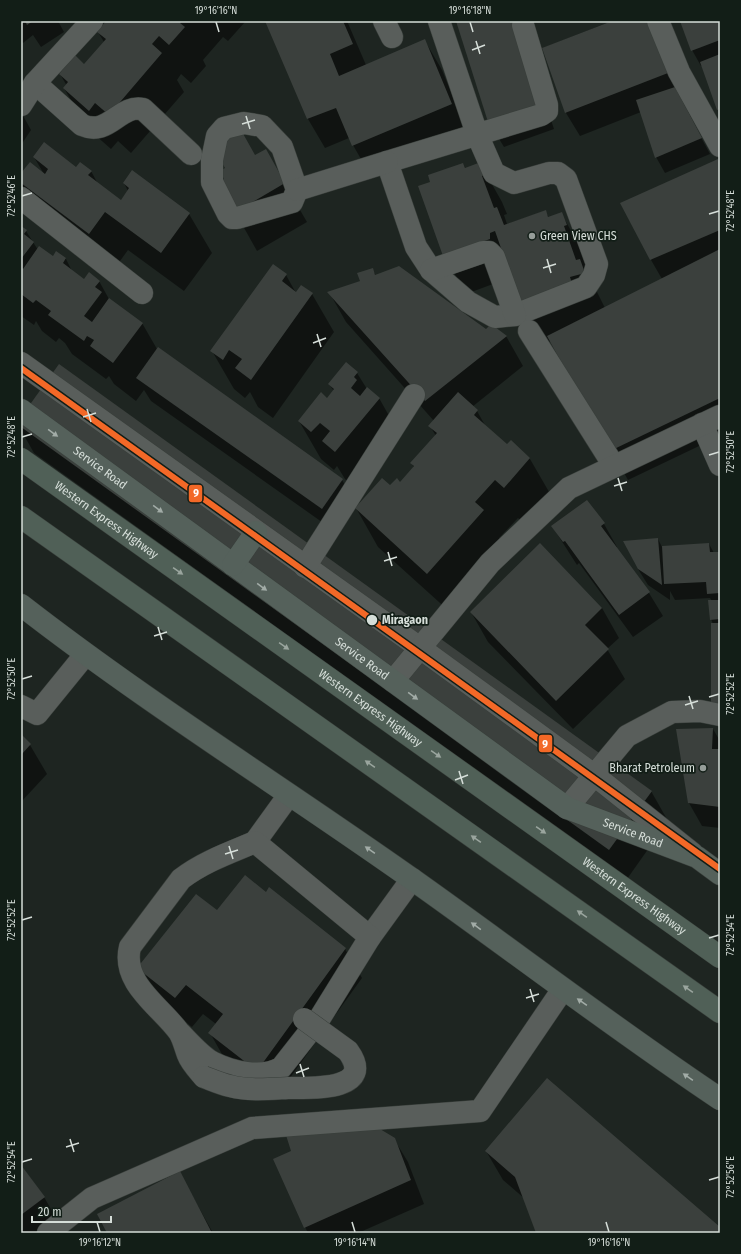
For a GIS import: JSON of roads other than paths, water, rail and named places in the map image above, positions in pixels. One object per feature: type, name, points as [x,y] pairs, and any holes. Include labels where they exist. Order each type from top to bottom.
[{"type":"highway","name":"Western Express Highway","points":[[21,459],[720,957]]},
{"type":"highway","points":[[21,517],[720,1012]]},
{"type":"main road","name":"Service Road","points":[[21,410],[567,808],[697,857],[720,874]]},
{"type":"main road","points":[[233,565],[256,532]]},
{"type":"main road","points":[[21,605],[85,655],[412,879],[563,989],[720,1099]]},
{"type":"street","points":[[21,105],[35,83],[92,21]]},
{"type":"street","points":[[387,162],[416,247],[431,270],[468,302],[495,316],[515,315],[586,287],[594,275],[597,264],[594,251],[566,179],[558,173],[549,172],[514,182],[506,180],[494,173],[477,134],[439,21]]},
{"type":"street","points":[[658,21],[679,72],[720,146]]},
{"type":"street","points":[[297,190],[541,115],[547,111],[548,105],[523,25]]},
{"type":"street","points":[[35,83],[82,125],[90,128],[99,128],[130,110],[136,108],[142,109],[191,154]]},
{"type":"street","points":[[244,123],[262,126],[282,147],[297,190],[292,202],[237,218],[232,218],[228,214],[212,182],[212,160],[216,136],[224,128],[244,123]]},
{"type":"street","points":[[21,198],[142,293]]},
{"type":"street","points":[[431,270],[483,252],[489,252],[494,257],[515,315]]},
{"type":"street","points":[[529,331],[614,466]]},
{"type":"street","points":[[21,363],[420,648],[594,775],[697,857]]},
{"type":"street","points":[[305,567],[414,395]]},
{"type":"street","points":[[393,681],[490,563],[569,488],[711,420],[720,465]]},
{"type":"street","points":[[21,706],[37,714],[85,655]]},
{"type":"street","points":[[567,808],[627,736],[672,712],[700,712],[720,715]]},
{"type":"street","points":[[289,795],[255,842],[210,861],[192,870],[181,879],[130,947],[128,957],[129,967],[132,975],[144,993],[180,1033],[211,1062],[247,1074],[275,1071],[281,1068],[318,1021],[370,936],[412,879]]},
{"type":"street","points":[[255,842],[370,936]]},
{"type":"street","points":[[48,1233],[92,1198],[252,1128],[480,1111],[563,989]]},
{"type":"street","points":[[180,1033],[188,1056],[204,1077],[230,1086],[249,1089],[323,1088],[349,1079],[354,1074],[355,1067],[353,1058],[348,1051],[304,1019]]},
{"type":"place","name":"Green View CHS","points":[[532,236]]},
{"type":"place","name":"Miragaon","points":[[372,620]]},
{"type":"place","name":"Bharat Petroleum","points":[[703,768]]}]
